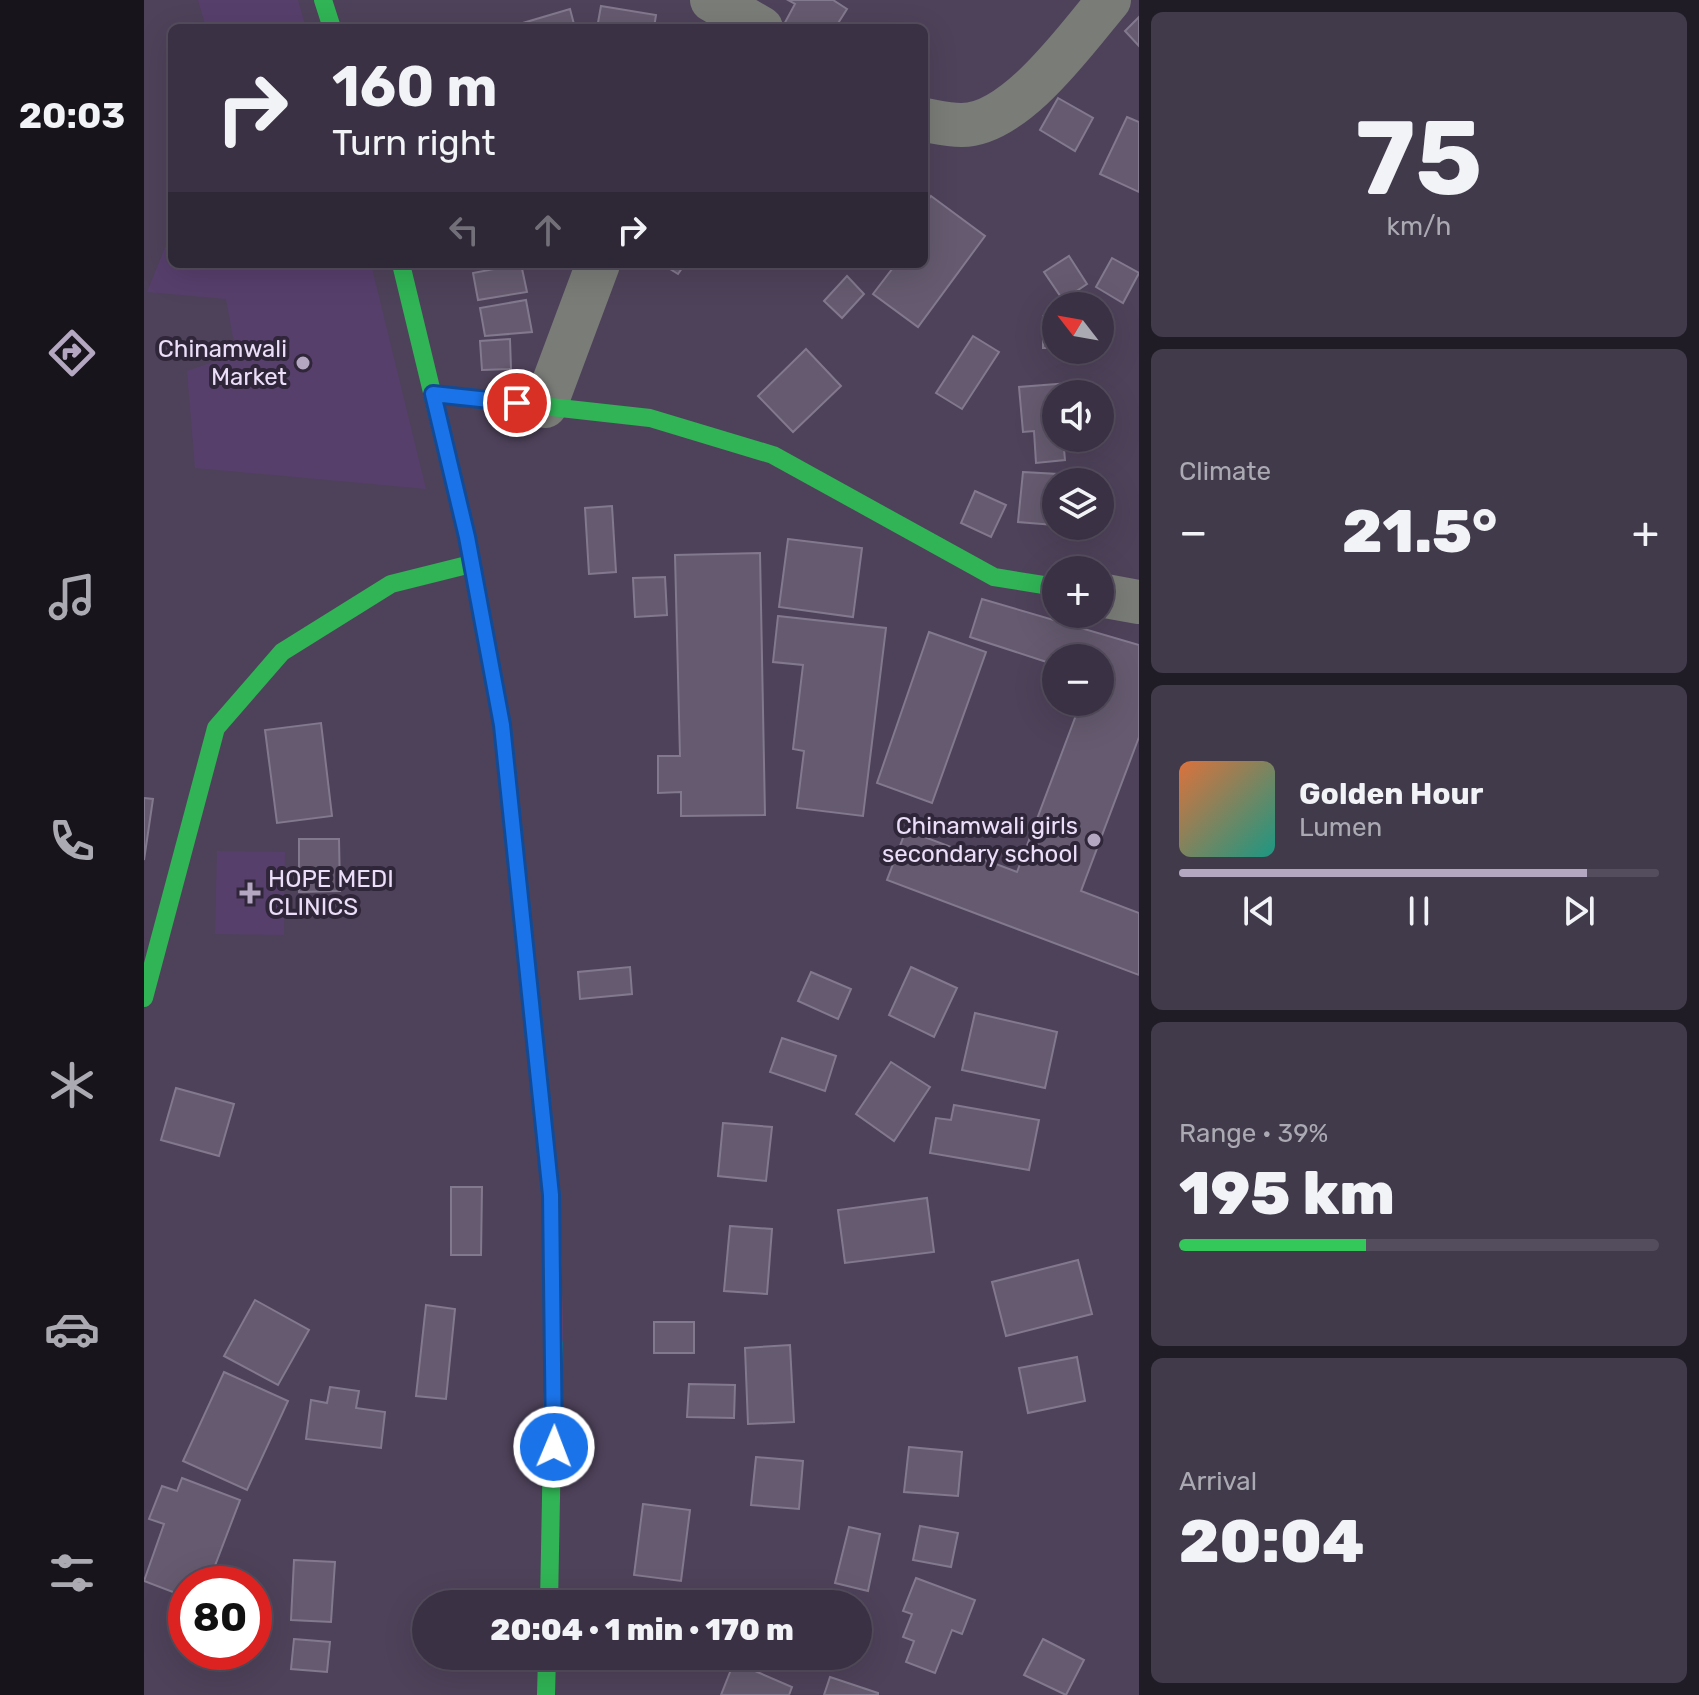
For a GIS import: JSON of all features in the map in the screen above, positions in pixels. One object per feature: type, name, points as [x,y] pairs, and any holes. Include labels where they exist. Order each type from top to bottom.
[{"type":"main road","points":[[323,0],[331,24]]},
{"type":"main road","points":[[402,268],[471,564],[502,725],[551,1195],[555,1416],[549,1590]]},
{"type":"main road","points":[[433,394],[650,418],[773,455],[923,541],[994,577],[1042,585]]},
{"type":"main road","points":[[144,998],[216,728],[282,652],[391,584],[471,564]]},
{"type":"main road","points":[[546,1695],[547,1670]]},
{"type":"street","points":[[694,24],[703,0]]},
{"type":"street","points":[[712,0],[754,24]]},
{"type":"street","points":[[928,121],[964,126],[1003,111],[1040,82],[1109,0]]},
{"type":"street","points":[[545,406],[597,268]]},
{"type":"street","points":[[1114,598],[1139,602]]},
{"type":"shaded area","points":[[198,0],[298,0],[305,24],[205,24]]},
{"type":"shaded area","name":"Chinamwali Market","points":[[168,240],[168,268],[372,268],[426,489],[195,468],[187,371],[236,354],[226,299],[147,292]]},
{"type":"shaded area","name":"HOPE MEDI CLINICS","points":[[217,851],[285,852],[284,935],[215,934]]},
{"type":"building","points":[[788,0],[833,0],[847,9],[838,24],[784,24],[795,4]]},
{"type":"building","points":[[601,6],[656,15],[655,24],[598,24]]},
{"type":"building","points":[[570,9],[574,24],[519,24]]},
{"type":"building","points":[[1139,17],[1139,46],[1125,31]]},
{"type":"building","points":[[1058,98],[1093,118],[1075,151],[1040,130]]},
{"type":"building","points":[[1127,117],[1139,122],[1139,192],[1100,174]]},
{"type":"building","points":[[931,196],[985,236],[918,327],[873,294],[893,268],[928,268],[928,200]]},
{"type":"building","points":[[1069,256],[1087,284],[1075,292],[1058,292],[1044,272]]},
{"type":"building","points":[[1112,258],[1139,273],[1123,303],[1114,298],[1114,292],[1104,292],[1096,287]]},
{"type":"building","points":[[522,268],[527,292],[478,300],[473,273]]},
{"type":"building","points":[[668,268],[682,268],[678,274]]},
{"type":"building","points":[[847,276],[864,294],[842,318],[824,301]]},
{"type":"building","points":[[526,300],[532,332],[485,336],[480,308]]},
{"type":"building","points":[[973,336],[999,352],[962,409],[936,393]]},
{"type":"building","points":[[510,339],[511,369],[482,370],[480,341]]},
{"type":"building","points":[[806,349],[841,386],[793,432],[758,396]]},
{"type":"building","points":[[1042,385],[1042,452],[1064,452],[1065,460],[1036,463],[1034,431],[1023,432],[1019,387]]},
{"type":"building","points":[[1023,472],[1042,473],[1042,524],[1018,522]]},
{"type":"building","points":[[975,491],[1006,505],[991,537],[961,523]]},
{"type":"building","points":[[612,506],[616,572],[589,574],[585,508]]},
{"type":"building","points":[[788,539],[862,548],[853,617],[779,607]]},
{"type":"building","points":[[760,553],[765,815],[681,816],[681,792],[658,793],[658,756],[680,756],[675,555]]},
{"type":"building","points":[[665,577],[667,615],[635,617],[633,578]]},
{"type":"building","points":[[982,599],[1042,617],[1042,628],[1081,628],[1139,645],[1139,737],[1081,891],[1139,913],[1139,975],[887,880],[906,830],[1017,872],[1076,716],[1114,716],[1114,644],[1042,644],[1042,660],[970,637]]},
{"type":"building","points":[[778,616],[886,628],[863,816],[797,808],[804,751],[793,749],[803,665],[773,662]]},
{"type":"building","points":[[929,632],[986,652],[932,803],[877,783]]},
{"type":"building","points":[[321,723],[332,816],[277,823],[265,730]]},
{"type":"building","points":[[144,798],[153,799],[144,860]]},
{"type":"building","points":[[299,839],[339,839],[340,891],[299,892]]},
{"type":"building","points":[[630,967],[632,994],[580,999],[578,972]]},
{"type":"building","points":[[911,967],[957,988],[934,1037],[889,1015]]},
{"type":"building","points":[[811,972],[851,989],[838,1019],[798,1001]]},
{"type":"building","points":[[975,1013],[1057,1032],[1045,1088],[962,1070]]},
{"type":"building","points":[[782,1038],[836,1056],[825,1091],[770,1072]]},
{"type":"building","points":[[891,1062],[930,1087],[894,1141],[856,1114]]},
{"type":"building","points":[[176,1088],[234,1104],[219,1156],[161,1140]]},
{"type":"building","points":[[954,1105],[1039,1120],[1029,1170],[930,1153],[936,1118],[951,1120]]},
{"type":"building","points":[[723,1123],[772,1127],[766,1181],[718,1176]]},
{"type":"building","points":[[451,1187],[482,1187],[481,1255],[451,1255]]},
{"type":"building","points":[[927,1198],[934,1252],[845,1263],[838,1210]]},
{"type":"building","points":[[730,1226],[772,1229],[767,1294],[724,1291]]},
{"type":"building","points":[[1078,1260],[1092,1314],[1006,1336],[992,1282]]},
{"type":"building","points":[[255,1300],[309,1330],[278,1385],[224,1356]]},
{"type":"building","points":[[426,1305],[455,1309],[446,1399],[416,1396]]},
{"type":"building","points":[[654,1322],[694,1322],[694,1353],[654,1353]]},
{"type":"building","points":[[790,1345],[794,1422],[748,1424],[745,1348]]},
{"type":"building","points":[[1077,1357],[1085,1401],[1028,1413],[1019,1368]]},
{"type":"building","points":[[224,1372],[288,1401],[247,1490],[183,1461]]},
{"type":"building","points":[[689,1384],[735,1385],[734,1418],[687,1417]]},
{"type":"building","points":[[330,1387],[359,1391],[356,1408],[385,1412],[381,1448],[306,1439],[311,1400],[327,1403]]},
{"type":"building","points":[[909,1447],[962,1452],[958,1496],[904,1492]]},
{"type":"building","points":[[756,1457],[803,1461],[799,1509],[751,1505]]},
{"type":"building","points":[[182,1478],[240,1500],[215,1566],[168,1566],[168,1590],[144,1581],[164,1524],[149,1519],[162,1486],[177,1491]]},
{"type":"building","points":[[643,1504],[690,1510],[681,1581],[634,1575]]},
{"type":"building","points":[[920,1526],[958,1533],[951,1567],[913,1560]]},
{"type":"building","points":[[849,1527],[880,1534],[868,1590],[835,1583]]},
{"type":"building","points":[[294,1560],[335,1562],[331,1622],[291,1620]]},
{"type":"building","points":[[916,1578],[975,1600],[962,1634],[952,1630],[935,1673],[906,1662],[914,1641],[903,1637],[912,1614],[903,1611]]},
{"type":"building","points":[[294,1639],[330,1642],[327,1672],[291,1669]]},
{"type":"building","points":[[1043,1639],[1084,1660],[1066,1695],[1024,1675]]},
{"type":"building","points":[[731,1670],[753,1670],[792,1687],[789,1695],[721,1695]]},
{"type":"building","points":[[830,1677],[878,1693],[878,1695],[824,1695]]},
{"type":"traffic: fast","points":[[323,0],[331,24]]},
{"type":"traffic: fast","points":[[402,268],[467,537],[502,725],[523,929]]},
{"type":"traffic: fast","points":[[433,394],[650,418],[773,455],[994,577],[1042,585]]},
{"type":"traffic: fast","points":[[144,998],[216,728],[282,652],[391,584],[471,564]]},
{"type":"traffic: fast","points":[[549,1590],[554,1339]]},
{"type":"traffic: fast","points":[[546,1695],[547,1670]]},
{"type":"traffic: jam","points":[[523,929],[551,1195],[554,1339]]},
{"type":"place","name":"Chinamwali Market","points":[[303,363]]},
{"type":"place","name":"Chinamwali girls secondary school","points":[[1094,840]]},
{"type":"place","name":"HOPE MEDI CLINICS","points":[[250,893]]},
{"type":"route","points":[[517,403],[433,394],[467,537],[502,725],[551,1195],[554,1447]]}]
